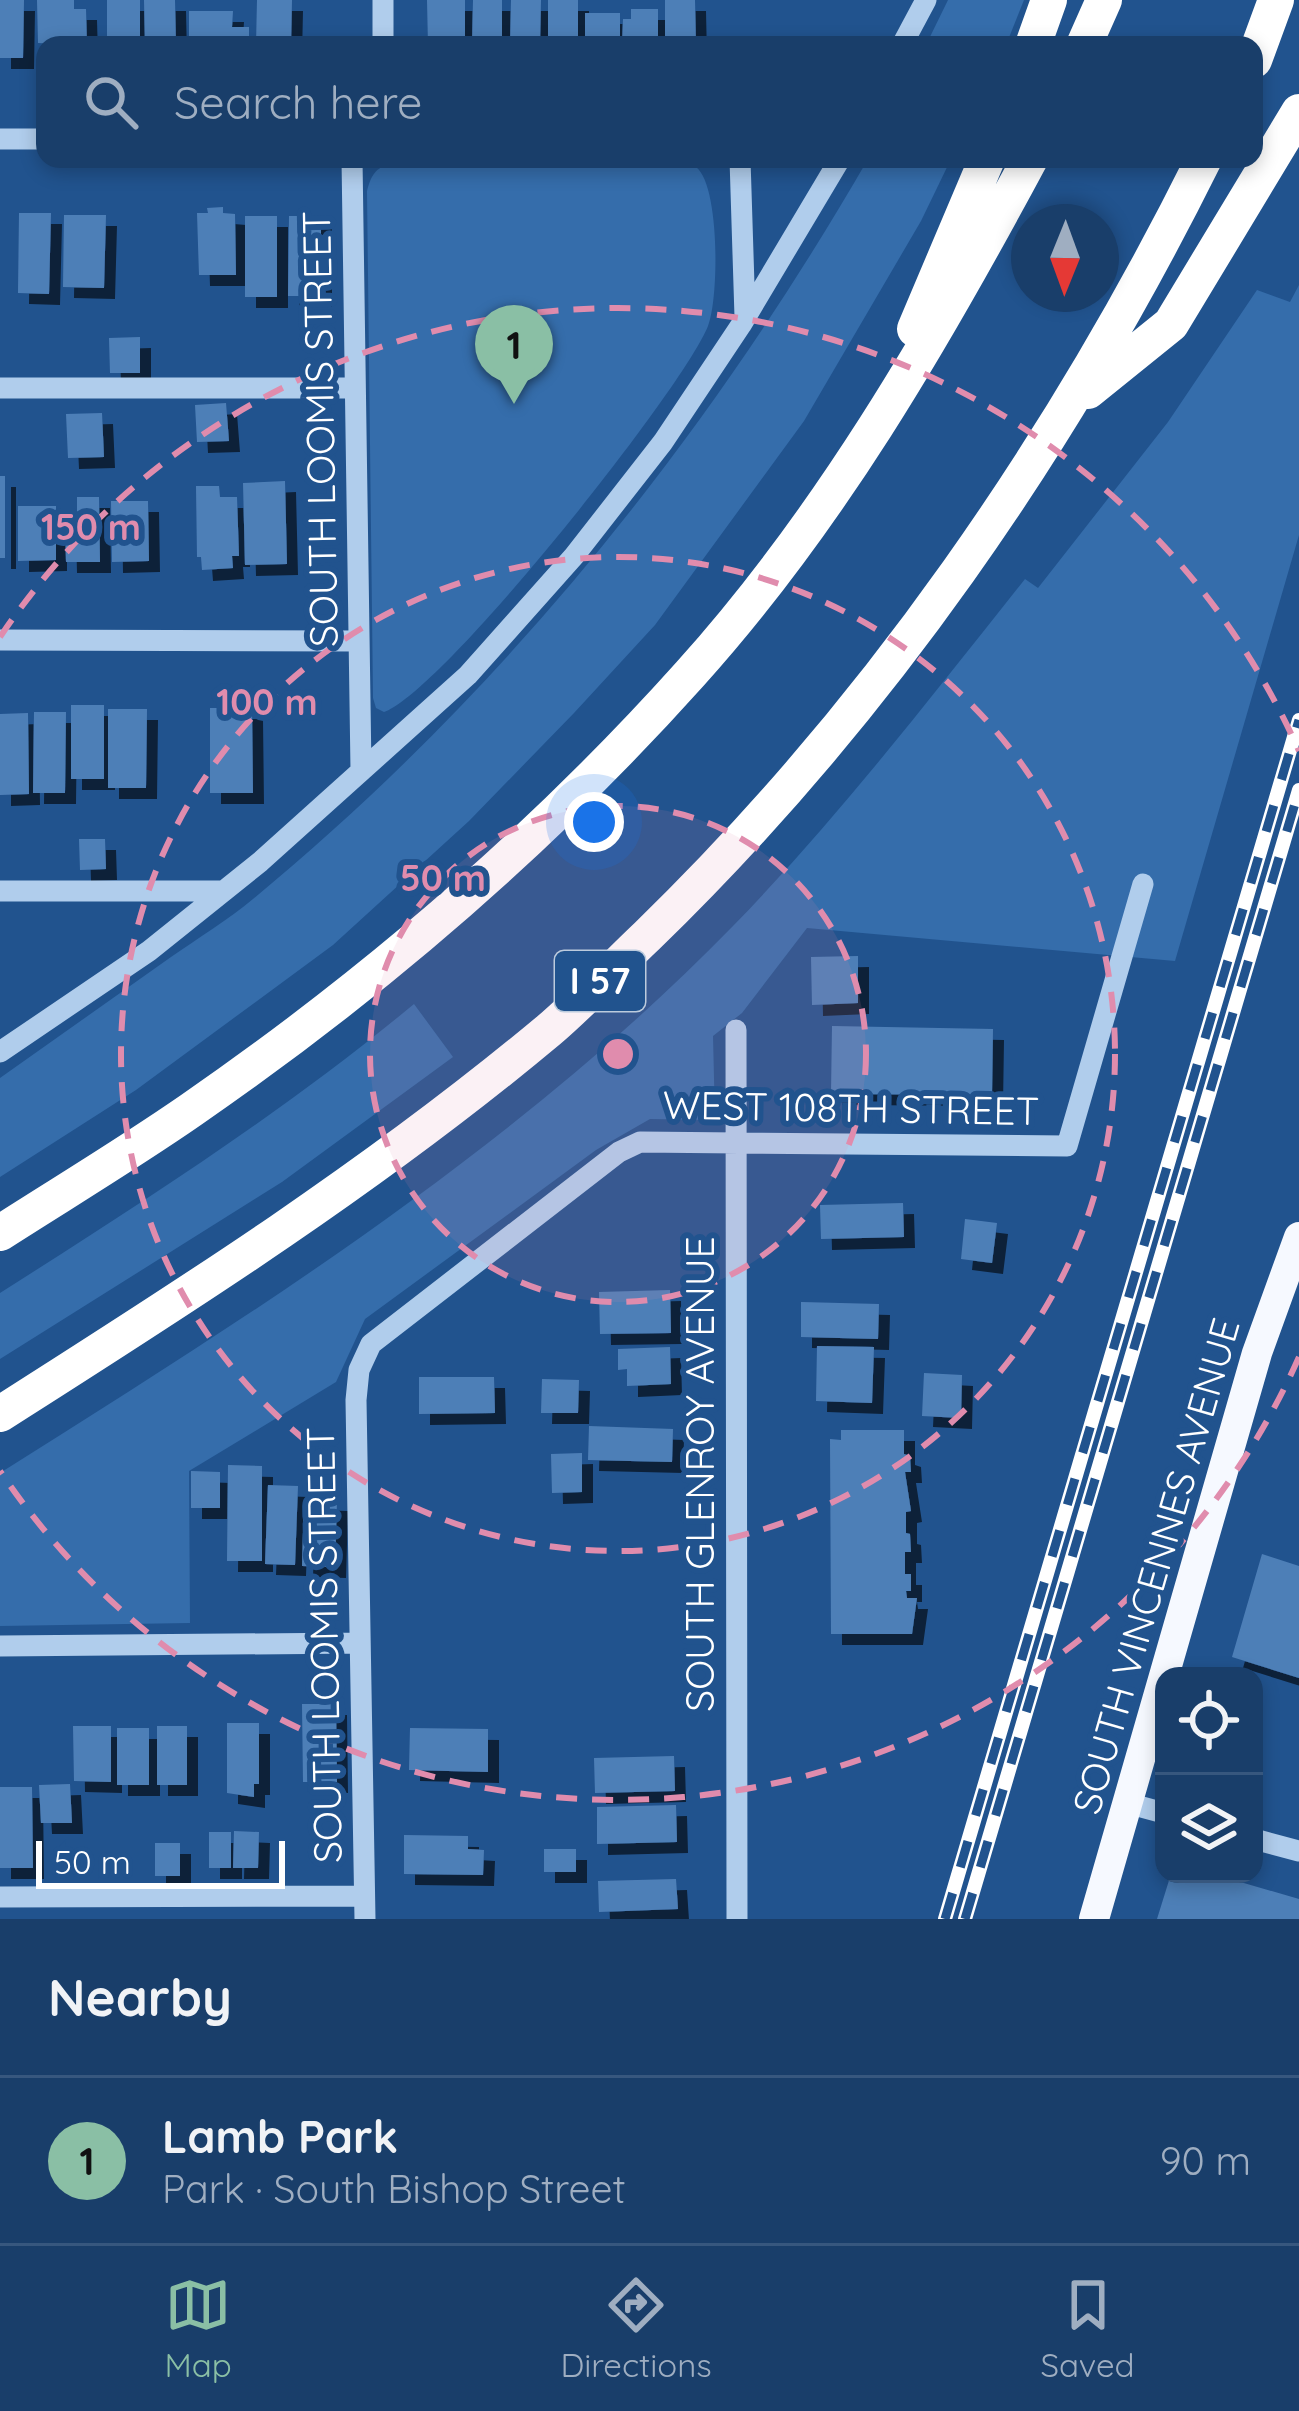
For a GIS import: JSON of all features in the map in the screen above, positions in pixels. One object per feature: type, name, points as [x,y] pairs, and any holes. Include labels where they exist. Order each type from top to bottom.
[{"type":"highway","points":[[1036,36],[1049,0]]},
{"type":"highway","points":[[1088,36],[1104,0]]},
{"type":"highway","points":[[1263,36],[1276,0]]},
{"type":"highway","points":[[1066,408],[1171,324],[1299,112]]},
{"type":"highway","points":[[866,443],[983,168]]},
{"type":"highway","points":[[0,1233],[190,1111],[302,1030],[503,861],[693,671],[866,443],[958,293],[1025,168]]},
{"type":"highway","name":"I 57","points":[[0,1414],[253,1253],[410,1142],[553,1027],[725,860],[902,652],[1066,408],[1144,280],[1200,168]]},
{"type":"main road","name":"SOUTH VINCENNES AVENUE","points":[[1094,1919],[1257,1353],[1299,1237]]},
{"type":"street","points":[[383,0],[383,36]]},
{"type":"street","points":[[907,36],[926,0]]},
{"type":"street","points":[[0,139],[36,139]]},
{"type":"street","name":"SOUTH LOOMIS STREET","points":[[352,168],[361,770]]},
{"type":"street","points":[[740,168],[745,318]]},
{"type":"street","points":[[0,1052],[149,951],[224,891],[468,675],[574,556],[663,442],[745,318],[835,168]]},
{"type":"street","points":[[0,388],[355,388]]},
{"type":"street","points":[[0,640],[359,641]]},
{"type":"street","name":"WEST 108TH STREET","points":[[359,1370],[371,1344],[388,1328],[619,1152],[640,1142],[1067,1147],[1143,884]]},
{"type":"street","points":[[0,891],[224,891]]},
{"type":"street","name":"SOUTH GLENROY AVENUE","points":[[736,1030],[737,1919]]},
{"type":"street","name":"SOUTH LOOMIS STREET","points":[[359,1370],[364,1908]]},
{"type":"street","points":[[0,1646],[359,1643]]},
{"type":"street","points":[[1127,1803],[1155,1811]]},
{"type":"street","points":[[1263,1841],[1299,1851]]},
{"type":"street","points":[[0,1897],[364,1908]]},
{"type":"shaded area","points":[[948,0],[1024,0],[1010,36],[930,36]]},
{"type":"shaded area","points":[[380,168],[697,168],[710,196],[715,269],[708,326],[655,411],[505,598],[414,692],[384,712],[376,708],[373,698],[367,191]]},
{"type":"shaded area","points":[[863,168],[947,168],[921,221],[804,421],[655,625],[574,713],[469,821],[333,945],[136,1090],[0,1177],[0,1078],[253,899],[432,736],[515,648],[669,461],[806,262]]},
{"type":"shaded area","points":[[1299,285],[1299,535],[1175,961],[807,928],[742,1013],[713,1036],[715,1120],[650,1119],[596,1150],[365,1319],[336,1382],[189,1471],[190,1623],[0,1626],[0,1473],[383,1221],[564,1082],[651,1006],[810,843],[1025,579],[1038,588],[1168,422],[1257,290],[1290,302]]},
{"type":"shaded area","points":[[414,1004],[453,1057],[282,1182],[0,1359],[0,1293],[264,1119]]},
{"type":"building","points":[[0,0],[24,0],[23,58],[0,58]]},
{"type":"building","points":[[37,0],[74,0],[74,9],[86,9],[87,36],[38,36]]},
{"type":"building","points":[[107,0],[140,0],[140,36],[107,36]]},
{"type":"building","points":[[144,0],[175,0],[176,36],[145,36]]},
{"type":"building","points":[[257,0],[292,0],[291,36],[256,36]]},
{"type":"building","points":[[427,0],[465,0],[465,36],[428,36]]},
{"type":"building","points":[[473,0],[502,0],[502,36],[472,36]]},
{"type":"building","points":[[511,0],[541,0],[540,36],[510,36]]},
{"type":"building","points":[[548,0],[578,0],[578,36],[548,36]]},
{"type":"building","points":[[665,0],[695,0],[696,36],[665,36]]},
{"type":"building","points":[[631,9],[658,9],[658,36],[622,36],[623,19],[631,19]]},
{"type":"building","points":[[189,11],[233,11],[232,27],[249,27],[249,36],[189,36]]},
{"type":"building","points":[[585,13],[620,13],[620,36],[585,36]]},
{"type":"building","points":[[223,207],[223,213],[235,214],[236,275],[199,275],[197,213]]},
{"type":"building","points":[[19,213],[51,213],[49,294],[18,293]]},
{"type":"building","points":[[64,215],[106,215],[104,288],[63,287]]},
{"type":"building","points":[[245,216],[277,216],[277,297],[245,297]]},
{"type":"building","points":[[289,216],[321,216],[321,296],[288,296]]},
{"type":"building","points":[[140,337],[140,373],[110,373],[109,338]]},
{"type":"building","points":[[226,403],[229,441],[197,442],[195,405]]},
{"type":"building","points":[[102,413],[104,457],[68,458],[66,414]]},
{"type":"building","points":[[0,476],[5,476],[5,558],[0,558]]},
{"type":"building","points":[[285,481],[287,564],[245,565],[243,483]]},
{"type":"building","points":[[196,486],[219,486],[220,497],[237,497],[239,556],[232,556],[233,568],[202,570],[201,557],[197,557]]},
{"type":"building","points":[[77,497],[99,497],[100,562],[66,562],[65,522],[77,522]]},
{"type":"building","points":[[111,501],[148,501],[149,561],[112,562]]},
{"type":"building","points":[[18,506],[56,506],[56,560],[18,561]]},
{"type":"building","points":[[71,705],[104,705],[104,779],[71,779]]},
{"type":"building","points":[[210,708],[252,708],[253,793],[210,793]]},
{"type":"building","points":[[108,709],[147,709],[146,788],[108,788]]},
{"type":"building","points":[[34,712],[66,712],[65,793],[33,793]]},
{"type":"building","points":[[28,713],[29,794],[0,795],[0,714]]},
{"type":"building","points":[[79,839],[105,839],[106,869],[80,870]]},
{"type":"building","points":[[858,956],[858,1003],[812,1005],[811,957]]},
{"type":"building","points":[[832,1026],[993,1029],[992,1095],[831,1094]]},
{"type":"building","points":[[903,1203],[904,1237],[821,1239],[820,1205]]},
{"type":"building","points":[[965,1219],[997,1223],[992,1263],[961,1259]]},
{"type":"building","points":[[670,1290],[671,1333],[600,1334],[599,1292]]},
{"type":"building","points":[[801,1302],[879,1304],[878,1339],[801,1337]]},
{"type":"building","points":[[817,1346],[874,1347],[872,1403],[816,1401]]},
{"type":"building","points":[[670,1347],[671,1384],[627,1386],[627,1369],[618,1370],[618,1349]]},
{"type":"building","points":[[924,1373],[962,1375],[961,1418],[922,1416]]},
{"type":"building","points":[[419,1377],[494,1377],[495,1413],[419,1414]]},
{"type":"building","points":[[542,1379],[579,1380],[578,1413],[541,1413]]},
{"type":"building","points":[[589,1426],[673,1429],[672,1462],[588,1460]]},
{"type":"building","points":[[841,1430],[904,1430],[904,1454],[910,1456],[911,1472],[905,1472],[911,1511],[906,1512],[911,1552],[905,1552],[905,1574],[911,1574],[911,1591],[906,1591],[907,1598],[917,1598],[912,1634],[831,1634],[830,1439],[841,1440]]},
{"type":"building","points":[[582,1453],[582,1492],[552,1493],[551,1454]]},
{"type":"building","points":[[228,1465],[262,1466],[262,1561],[227,1561]]},
{"type":"building","points":[[191,1471],[220,1472],[220,1508],[191,1508]]},
{"type":"building","points":[[268,1485],[298,1486],[295,1565],[265,1564]]},
{"type":"building","points":[[304,1499],[337,1500],[335,1567],[302,1566]]},
{"type":"building","points":[[1262,1554],[1299,1566],[1299,1678],[1232,1657]]},
{"type":"building","points":[[302,1704],[336,1704],[337,1782],[303,1782]]},
{"type":"building","points":[[227,1723],[259,1723],[259,1784],[254,1784],[254,1797],[227,1793]]},
{"type":"building","points":[[73,1726],[111,1726],[111,1782],[74,1781]]},
{"type":"building","points":[[157,1726],[187,1726],[187,1785],[157,1785]]},
{"type":"building","points":[[117,1728],[149,1728],[149,1785],[117,1785]]},
{"type":"building","points":[[410,1728],[488,1729],[488,1772],[409,1770]]},
{"type":"building","points":[[674,1756],[675,1791],[595,1793],[594,1758]]},
{"type":"building","points":[[70,1784],[72,1823],[41,1823],[39,1785]]},
{"type":"building","points":[[0,1787],[32,1787],[33,1868],[0,1868]]},
{"type":"building","points":[[676,1805],[677,1842],[597,1844],[597,1807]]},
{"type":"building","points":[[234,1831],[259,1832],[258,1868],[233,1868]]},
{"type":"building","points":[[209,1832],[231,1832],[231,1868],[209,1868]]},
{"type":"building","points":[[404,1835],[468,1836],[468,1849],[484,1850],[483,1875],[404,1874]]},
{"type":"building","points":[[155,1843],[180,1843],[180,1876],[155,1876]]},
{"type":"building","points":[[544,1849],[576,1849],[576,1872],[544,1872]]},
{"type":"building","points":[[676,1879],[678,1909],[599,1912],[598,1881]]},
{"type":"building","points":[[1168,1883],[1244,1883],[1299,1899],[1299,1919],[1157,1919]]},
{"type":"railway","points":[[945,1919],[1299,720]]},
{"type":"railway","points":[[965,1919],[1299,790]]},
{"type":"place","name":"Lamb Park","points":[[514,404]]}]
